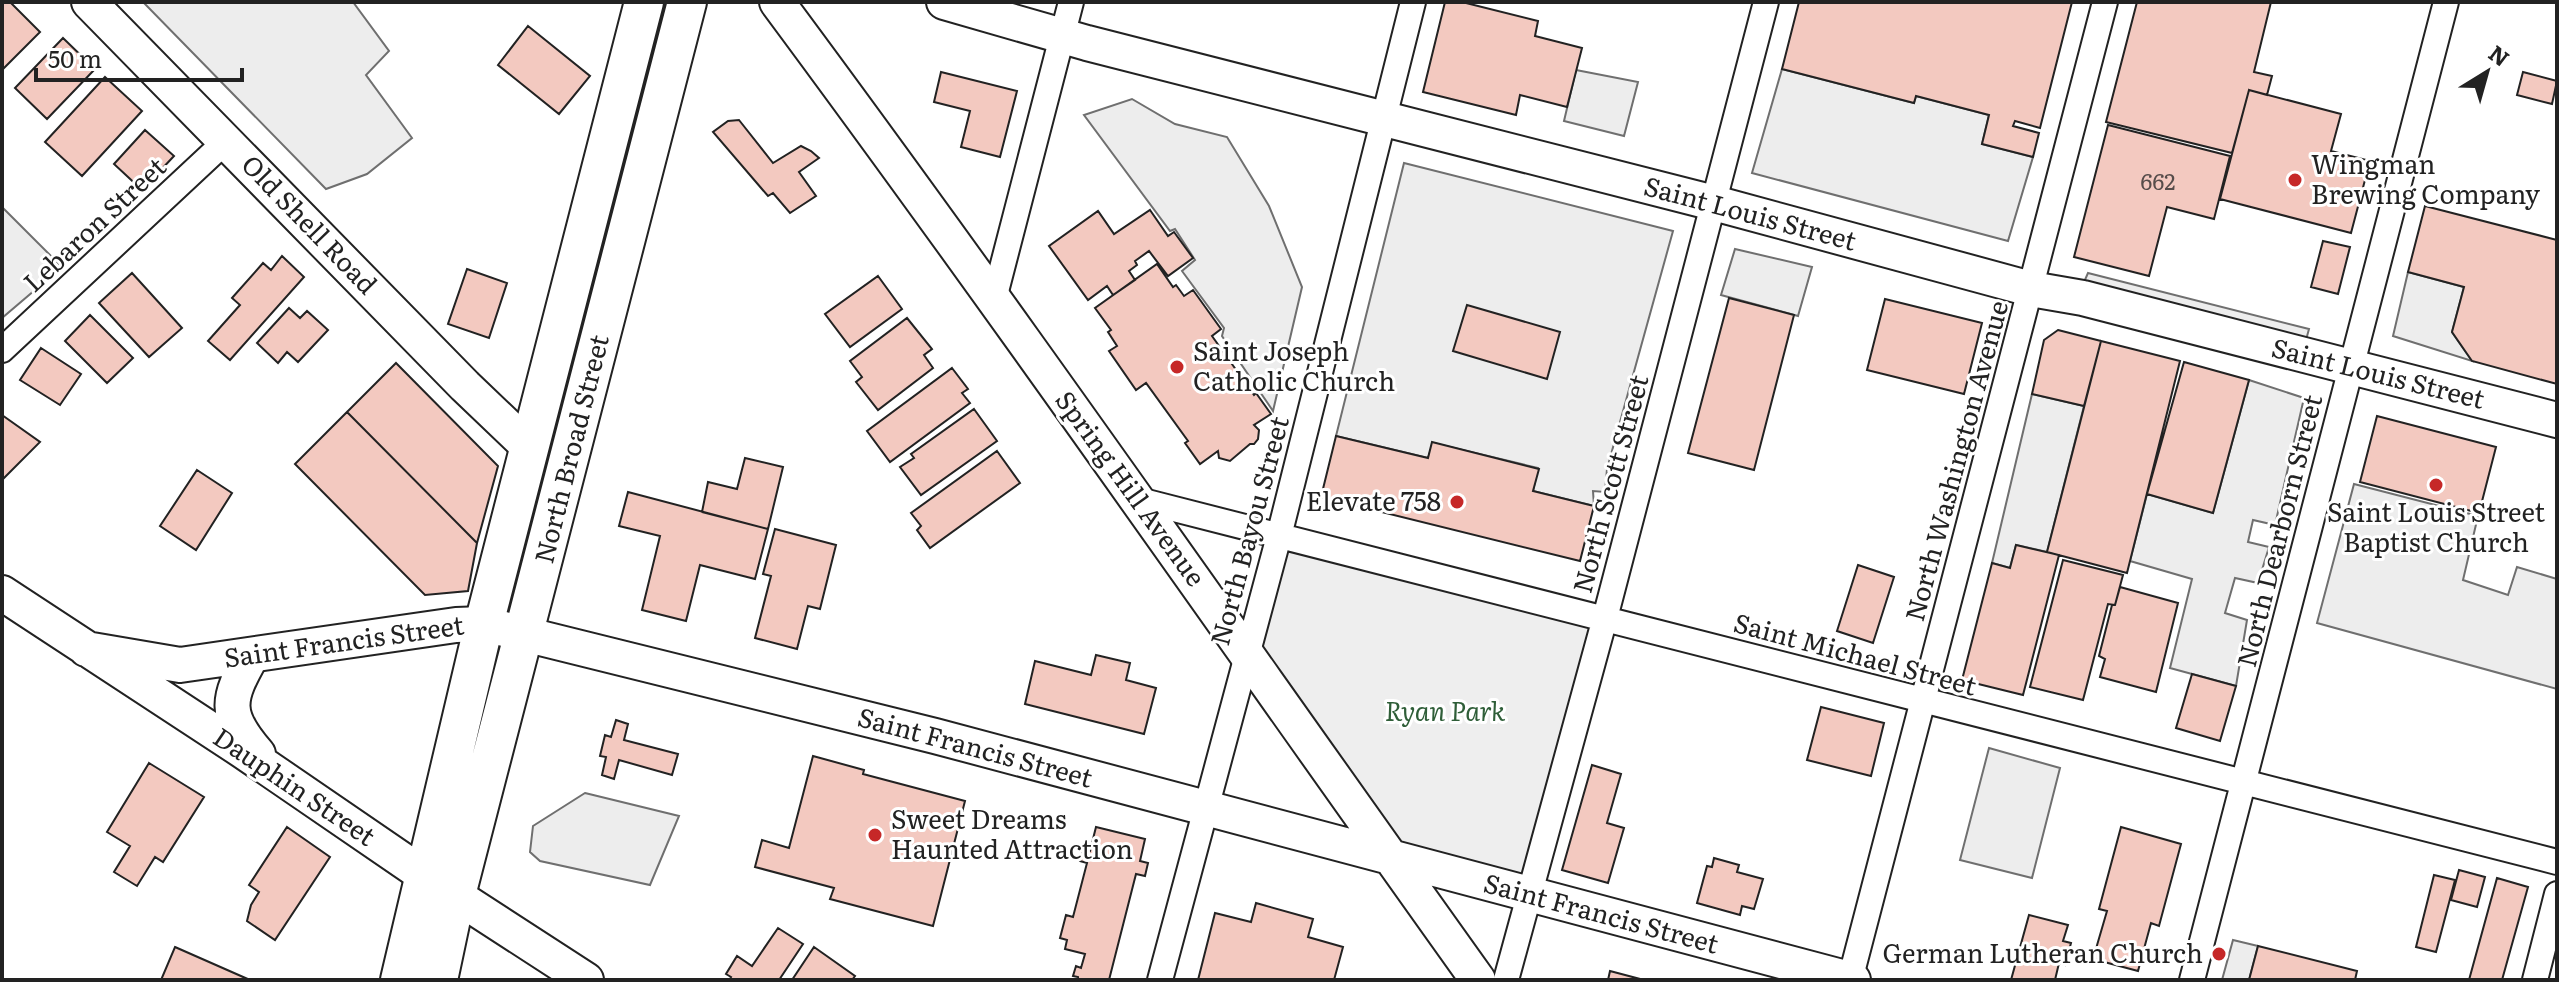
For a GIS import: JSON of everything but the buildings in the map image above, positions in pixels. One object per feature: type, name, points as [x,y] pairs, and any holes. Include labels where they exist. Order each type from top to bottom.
[{"type":"main road","name":"North Broad Street","points":[[400,980],[484,624],[644,2]]},
{"type":"main road","name":"North Broad Street","points":[[438,980],[456,895],[687,2]]},
{"type":"street","name":"Old Shell Road","points":[[89,2],[465,386],[530,448]]},
{"type":"street","name":"Spring Hill Avenue","points":[[777,2],[928,205],[1478,980]]},
{"type":"street","name":"Saint Louis Street","points":[[944,2],[1063,36],[1714,203],[2031,289],[2083,298],[2557,420]]},
{"type":"street","points":[[994,299],[1071,2]]},
{"type":"street","name":"North Bayou Street","points":[[1160,980],[1279,536],[1413,2]]},
{"type":"street","name":"North Scott Street","points":[[1506,980],[1605,618],[1766,2]]},
{"type":"street","name":"North Washington Avenue","points":[[1851,980],[2105,2]]},
{"type":"street","name":"North Dearborn Street","points":[[2192,980],[2446,2]]},
{"type":"street","name":"Lebaron Street","points":[[2,350],[227,140]]},
{"type":"street","name":"Saint Michael Street","points":[[1139,500],[2557,862]]},
{"type":"street","name":"Dauphin Street","points":[[2,593],[586,980]]},
{"type":"street","name":"Saint Francis Street","points":[[86,649],[180,665],[456,625],[484,624],[935,736],[1851,980]]},
{"type":"street","points":[[252,655],[235,684],[231,706],[240,734],[276,775]]},
{"type":"street","points":[[2535,980],[2557,894]]},
{"type":"green space","name":"Ryan Park","points":[[1279,536],[1605,618],[1527,895],[1391,859],[1248,653]]},
{"type":"shaded area","points":[[143,2],[353,2],[389,51],[366,75],[412,138],[367,174],[326,189]]},
{"type":"shaded area","points":[[1782,69],[1914,103],[1916,96],[1989,115],[1982,144],[2033,157],[2008,241],[1752,173]]},
{"type":"shaded area","points":[[1576,70],[1638,82],[1624,136],[1564,121]]},
{"type":"shaded area","points":[[1132,99],[1175,124],[1227,137],[1269,206],[1302,287],[1273,411],[1222,336],[1224,328],[1182,271],[1195,260],[1175,229],[1170,231],[1084,115]]},
{"type":"shaded area","points":[[1404,163],[1673,231],[1607,469],[1605,492],[1593,491],[1594,506],[1533,491],[1538,468],[1433,443],[1428,458],[1336,436]]},
{"type":"shaded area","points":[[2,207],[62,267],[2,318]]},
{"type":"shaded area","points":[[1735,249],[1812,267],[1798,316],[1721,295]]},
{"type":"shaded area","points":[[2408,272],[2464,287],[2452,332],[2472,361],[2393,336]]},
{"type":"shaded area","points":[[2088,273],[2309,329],[2306,340],[2084,282]]},
{"type":"shaded area","points":[[2249,380],[2304,398],[2275,525],[2253,520],[2248,542],[2269,547],[2258,583],[2235,578],[2225,613],[2247,620],[2236,686],[2170,668],[2192,579],[2130,561],[2147,494],[2213,513]]},
{"type":"shaded area","points":[[2032,394],[2084,406],[2047,552],[2016,545],[2010,568],[1992,563]]},
{"type":"shaded area","points":[[2354,484],[2478,516],[2463,580],[2508,595],[2517,567],[2557,579],[2557,689],[2317,623]]},
{"type":"shaded area","points":[[1989,748],[2060,768],[2032,878],[1960,860]]},
{"type":"shaded area","points":[[585,793],[679,816],[650,885],[540,861],[530,852],[533,826]]},
{"type":"shaded area","points":[[2233,940],[2258,946],[2249,980],[2222,980]]},
{"type":"place","name":"Wingman Brewing Company","points":[[2295,180]]},
{"type":"place","name":"Saint Joseph Catholic Church","points":[[1177,367]]},
{"type":"place","name":"Saint Louis Street Baptist Church","points":[[2436,485]]},
{"type":"place","name":"Elevate 758","points":[[1457,502]]},
{"type":"place","name":"Sweet Dreams Haunted Attraction","points":[[875,835]]},
{"type":"place","name":"German Lutheran Church","points":[[2219,954]]}]
